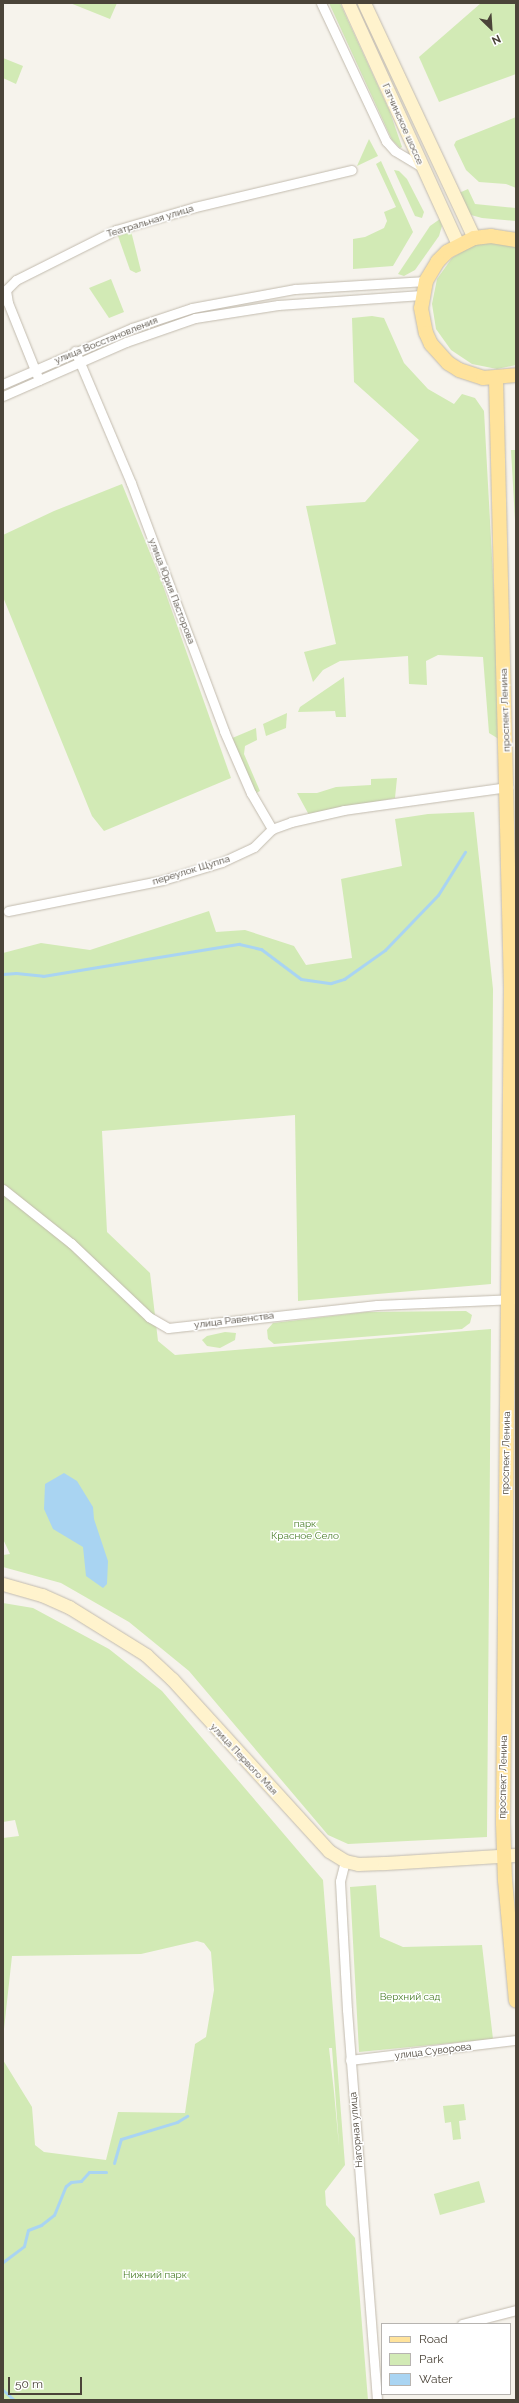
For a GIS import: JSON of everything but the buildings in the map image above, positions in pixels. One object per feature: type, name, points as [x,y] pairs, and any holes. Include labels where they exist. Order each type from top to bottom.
[{"type":"main road","name":"Гатчинское шоссе","points":[[348,3],[458,244]]},
{"type":"main road","name":"Гатчинское шоссе","points":[[364,3],[474,238]]},
{"type":"main road","points":[[516,240],[491,236],[474,238],[458,244],[438,261],[426,281],[422,295],[421,308],[426,333],[439,354],[459,370],[477,377],[496,379],[516,375]]},
{"type":"main road","name":"проспект Ленина","points":[[496,379],[508,787],[513,1027],[510,1855],[516,2000]]},
{"type":"main road","name":"улица Первого Мая","points":[[3,1584],[42,1595],[69,1607],[146,1655],[172,1679],[329,1851],[345,1861],[358,1864],[510,1855]]},
{"type":"street","points":[[321,3],[386,141],[395,151],[422,167]]},
{"type":"street","name":"Театральная улица","points":[[39,380],[8,303],[6,290],[16,280],[116,230],[195,207],[352,170]]},
{"type":"street","name":"улица Восстановления","points":[[3,384],[75,351],[132,328],[192,308],[243,297],[295,289],[426,281]]},
{"type":"street","name":"улица Восстановления","points":[[3,396],[151,332],[237,310],[422,295]]},
{"type":"street","name":"улица Юрия Пасторова","points":[[75,351],[131,483],[224,732],[253,798],[272,829]]},
{"type":"street","points":[[272,829],[344,810],[508,787]]},
{"type":"street","name":"переулок Щуппа","points":[[8,912],[163,880],[222,862],[254,847],[272,829]]},
{"type":"street","name":"улица Равенства","points":[[3,1189],[71,1244],[149,1317],[168,1328],[378,1305],[512,1299]]},
{"type":"street","name":"Нагорная улица","points":[[345,1861],[340,1881],[350,2060],[378,2344],[377,2400]]},
{"type":"street","name":"улица Суворова","points":[[350,2060],[516,2040]]},
{"type":"street","points":[[466,2323],[516,2310]]},
{"type":"green space","points":[[70,3],[117,3],[110,19]]},
{"type":"green space","points":[[329,3],[340,3],[390,112],[402,147],[400,148],[392,140]]},
{"type":"green space","points":[[481,3],[516,3],[516,74],[439,102],[419,57]]},
{"type":"green space","points":[[3,58],[23,66],[16,84],[3,78]]},
{"type":"green space","points":[[516,117],[516,188],[506,184],[479,182],[466,170],[454,145],[456,141]]},
{"type":"green space","points":[[369,139],[378,156],[357,166]]},
{"type":"green space","points":[[381,161],[413,232],[393,266],[353,269],[353,239],[365,237],[384,228],[387,221],[384,212],[396,207],[376,164]]},
{"type":"green space","points":[[394,170],[399,171],[407,179],[424,212],[422,218],[415,216]]},
{"type":"green space","points":[[468,189],[475,204],[516,208],[516,221],[482,218],[471,215],[459,193]]},
{"type":"green space","points":[[440,219],[442,226],[439,236],[415,270],[404,276],[398,274],[430,226]]},
{"type":"green space","points":[[131,231],[141,271],[136,273],[130,270],[118,236]]},
{"type":"green space","points":[[499,240],[516,243],[516,365],[497,369],[472,364],[451,350],[436,329],[432,304],[437,279],[452,258],[474,244]]},
{"type":"green space","points":[[111,279],[124,312],[109,318],[89,288]]},
{"type":"green space","points":[[372,316],[384,318],[404,363],[428,389],[454,404],[462,394],[475,398],[484,411],[502,741],[489,733],[483,657],[438,655],[426,661],[427,685],[409,684],[408,656],[340,661],[323,670],[313,682],[304,652],[336,644],[306,506],[365,502],[419,440],[354,382],[352,318]]},
{"type":"green space","points":[[511,450],[516,450],[516,538]]},
{"type":"green space","points":[[122,484],[161,580],[231,778],[104,831],[92,816],[3,597],[3,535],[54,511]]},
{"type":"green space","points":[[344,677],[346,717],[336,717],[335,711],[298,712],[300,707]]},
{"type":"green space","points":[[287,713],[286,728],[266,736],[263,724]]},
{"type":"green space","points":[[256,728],[257,740],[245,746],[244,754],[260,791],[254,794],[230,739]]},
{"type":"green space","points":[[397,778],[395,798],[309,815],[297,793],[317,793],[336,787],[371,785],[371,779]]},
{"type":"green space","name":"парк Красное Село","points":[[474,812],[493,989],[491,1284],[298,1301],[295,1115],[102,1131],[107,1232],[150,1273],[158,1341],[175,1355],[491,1329],[487,1837],[348,1844],[328,1835],[189,1671],[129,1622],[61,1583],[3,1567],[3,1555],[10,1554],[3,1539],[3,953],[41,943],[90,950],[209,911],[216,932],[245,930],[294,946],[306,965],[352,958],[341,879],[402,866],[395,819],[428,814]]},
{"type":"green space","points":[[466,1311],[472,1315],[470,1323],[462,1329],[274,1344],[268,1339],[267,1330],[273,1323],[366,1312]]},
{"type":"green space","points":[[225,1332],[236,1333],[235,1340],[220,1348],[207,1346],[202,1340],[207,1336]]},
{"type":"green space","name":"Нижний парк","points":[[3,1603],[33,1608],[109,1649],[162,1691],[323,1880],[345,2165],[325,2191],[326,2205],[355,2238],[368,2400],[3,2400],[3,2060],[32,2107],[35,2145],[44,2152],[106,2160],[118,2112],[185,2113],[195,2044],[206,2037],[214,1990],[211,1952],[204,1943],[197,1941],[141,1954],[12,1956],[3,2038],[3,1838],[19,1836],[15,1820],[3,1822]],"holes":[[[329,2048],[332,2048],[339,2146]]]},
{"type":"green space","name":"Верхний сад","points":[[376,1885],[380,1937],[403,1947],[482,1945],[493,2039],[359,2052],[350,1887]]},
{"type":"green space","points":[[464,2104],[466,2120],[459,2121],[461,2139],[453,2140],[451,2122],[445,2123],[443,2106]]},
{"type":"green space","points":[[479,2181],[485,2202],[440,2215],[434,2194]]},
{"type":"water","points":[[64,1473],[77,1481],[93,1507],[94,1519],[108,1561],[107,1584],[103,1588],[86,1576],[83,1547],[53,1529],[44,1509],[45,1484]]},
{"type":"waterway","points":[[3,974],[16,973],[43,976],[239,944],[261,949],[301,979],[331,983],[344,979],[385,950],[438,895],[465,852]]},
{"type":"waterway","points":[[114,2163],[121,2139],[177,2122],[187,2116]]},
{"type":"waterway","points":[[3,2262],[24,2246],[28,2230],[41,2225],[54,2215],[66,2186],[71,2182],[81,2181],[89,2172],[106,2172]]},
{"type":"waterway","points":[[3,2390],[14,2400]]}]
